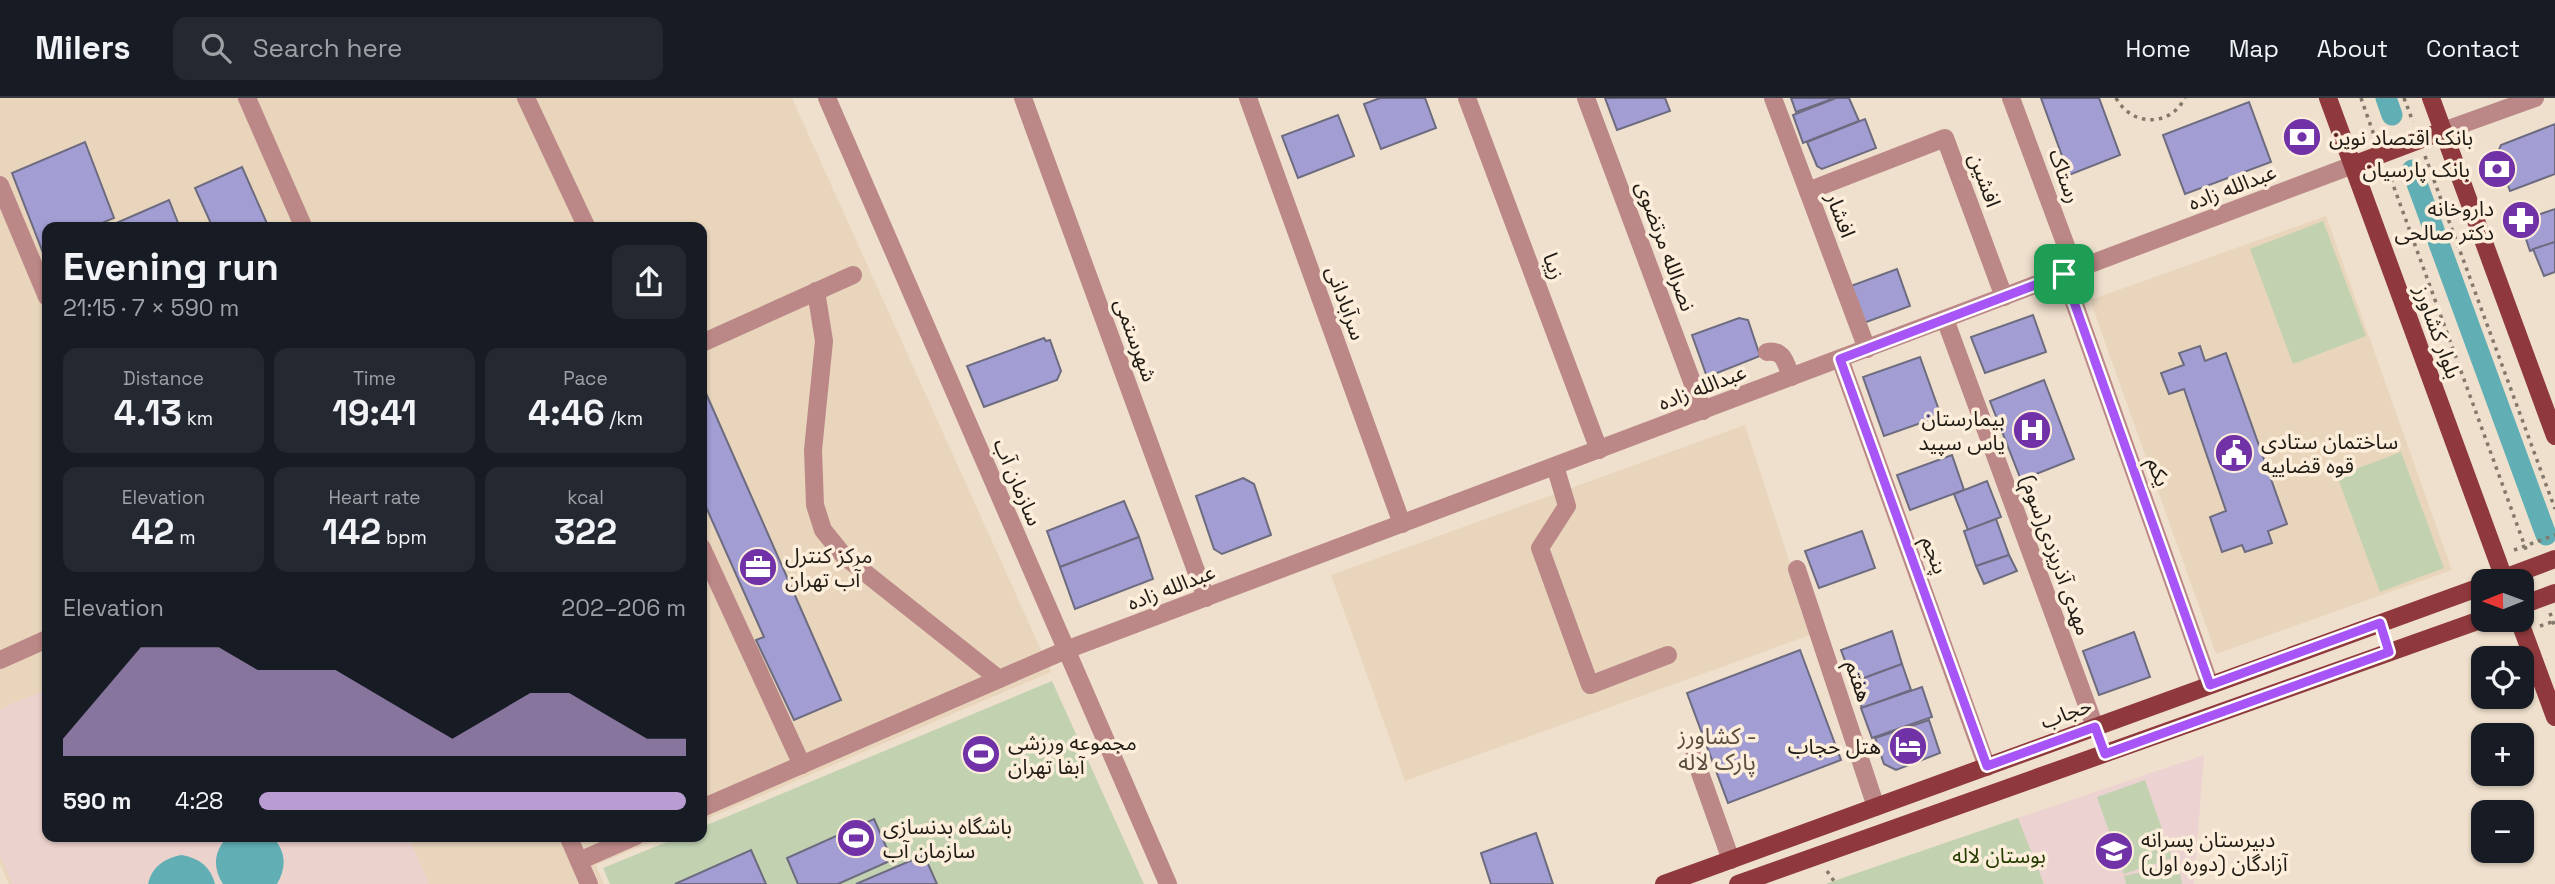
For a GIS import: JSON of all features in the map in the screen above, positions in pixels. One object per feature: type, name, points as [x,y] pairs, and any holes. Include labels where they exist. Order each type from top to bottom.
[{"type":"main road","name":"بلوار کشاورز","points":[[2328,98],[2498,569]]},
{"type":"main road","points":[[2431,98],[2555,436]]},
{"type":"main road","points":[[2353,166],[2443,131]]},
{"type":"main road","points":[[2530,569],[2555,559]]},
{"type":"main road","name":"حجاب","points":[[1664,884],[2471,590]]},
{"type":"main road","points":[[2534,601],[2555,593]]},
{"type":"main road","points":[[2380,623],[2389,652]]},
{"type":"main road","points":[[1738,884],[2471,623]]},
{"type":"main road","points":[[2523,632],[2555,717]]},
{"type":"main road","points":[[2210,685],[2221,712]]},
{"type":"main road","points":[[2095,727],[2105,754]]},
{"type":"main road","points":[[1819,828],[1828,852]]},
{"type":"street","points":[[247,98],[301,222]]},
{"type":"street","points":[[526,98],[583,222]]},
{"type":"street","name":"سازمان آب","points":[[827,98],[1168,884]]},
{"type":"street","name":"شهرستمی","points":[[1023,98],[1206,598]]},
{"type":"street","name":"سرآبادانی","points":[[1248,98],[1402,524]]},
{"type":"street","name":"زیبا","points":[[1467,98],[1599,450]]},
{"type":"street","name":"نصرالله مرتضوی","points":[[1586,98],[1703,411]]},
{"type":"street","name":"افشار","points":[[1773,98],[1867,349]]},
{"type":"street","name":"رستاک","points":[[2011,98],[2070,272]]},
{"type":"street","points":[[2443,131],[2535,98]]},
{"type":"street","name":"افشین","points":[[1808,191],[1945,138],[2004,297]]},
{"type":"street","name":"عبدالله زاده","points":[[707,806],[1066,650],[2353,166]]},
{"type":"street","points":[[0,185],[42,285]]},
{"type":"street","name":"یکم","points":[[2070,272],[2210,685]]},
{"type":"street","points":[[707,341],[853,275]]},
{"type":"street","points":[[816,291],[824,341],[813,450],[815,505],[823,530],[844,556],[999,680]]},
{"type":"street","name":"مهدی آذریزدی(سوم)","points":[[1945,319],[2095,727]]},
{"type":"street","points":[[1767,352],[1777,352],[1783,356],[1791,377]]},
{"type":"street","name":"پنجم","points":[[1840,359],[1987,766]]},
{"type":"street","points":[[1555,466],[1567,506],[1540,548],[1590,685],[1668,655]]},
{"type":"street","points":[[707,559],[802,765]]},
{"type":"street","name":"هفتم","points":[[1797,569],[1876,807]]},
{"type":"street","points":[[0,660],[42,641]]},
{"type":"street","points":[[1694,756],[1731,860]]},
{"type":"street","points":[[571,842],[589,884]]},
{"type":"street","points":[[579,861],[622,842]]},
{"type":"path","points":[[2116,98],[2121,107],[2143,120],[2156,120],[2177,110],[2185,98]]},
{"type":"path","points":[[2361,98],[2529,557]]},
{"type":"path","points":[[2404,98],[2555,509]]},
{"type":"path","points":[[2509,552],[2555,536]]},
{"type":"path","points":[[2550,614],[2555,628]]},
{"type":"path","points":[[2538,627],[2554,622]]},
{"type":"shaded area","points":[[0,98],[792,98],[1051,672],[707,819],[707,222],[42,222],[42,842],[652,842],[596,865],[604,884],[9,884],[0,864]]},
{"type":"shaded area","points":[[2326,216],[2452,570],[2216,654],[2090,300]]},
{"type":"shaded area","points":[[1745,425],[1813,634],[1405,781],[1331,575]]},
{"type":"shaded area","points":[[42,691],[42,842],[411,842],[429,884],[12,884],[0,855],[0,709]]},
{"type":"shaded area","name":"دبيرستان پسرانه آزادگان (دوره اول)","points":[[2204,755],[2194,884],[2044,884],[2018,818]]},
{"type":"green space","points":[[2323,221],[2366,336],[2293,364],[2250,249]]},
{"type":"green space","points":[[2401,452],[2444,568],[2380,592],[2337,476]]},
{"type":"green space","name":"مجموعه ورزشی آبفا تهران","points":[[1052,681],[1144,884],[610,884],[603,868],[667,842],[707,842],[707,825]]},
{"type":"green space","points":[[2145,780],[2172,858],[2124,874],[2097,797]]},
{"type":"green space","name":"بوستان لاله","points":[[2018,818],[2044,884],[1825,884]]},
{"type":"green space","points":[[2178,864],[2182,884],[2126,884],[2124,876]]},
{"type":"water","points":[[223,842],[276,842],[284,859],[277,884],[223,884],[216,865]]},
{"type":"water","points":[[182,855],[203,864],[211,873],[215,884],[148,884],[160,864]]},
{"type":"building","points":[[1380,98],[1425,98],[1436,128],[1381,149],[1364,104]]},
{"type":"building","points":[[1605,98],[1665,98],[1670,111],[1617,130]]},
{"type":"building","points":[[1791,98],[1835,98],[1796,112]]},
{"type":"building","points":[[1836,98],[1849,98],[1859,121],[1803,143],[1793,115]]},
{"type":"building","points":[[2041,98],[2099,98],[2120,155],[2069,175]]},
{"type":"building","points":[[2249,102],[2271,162],[2185,194],[2163,135]]},
{"type":"building","points":[[1338,115],[1354,156],[1298,178],[1282,136]]},
{"type":"building","points":[[1865,119],[1876,148],[1822,169],[1817,166],[1807,142]]},
{"type":"building","points":[[2555,124],[2555,174],[2510,191],[2497,154],[2501,145]]},
{"type":"building","points":[[85,142],[114,218],[104,222],[42,222],[42,250],[12,173]]},
{"type":"building","points":[[242,167],[266,222],[210,222],[195,188]]},
{"type":"building","points":[[169,200],[178,222],[119,222]]},
{"type":"building","points":[[2555,209],[2555,242],[2530,251],[2520,221]]},
{"type":"building","points":[[2555,242],[2555,272],[2544,276],[2533,249]]},
{"type":"building","points":[[1897,269],[1910,306],[1861,324],[1848,287]]},
{"type":"building","points":[[2033,315],[2046,352],[1985,373],[1971,337]]},
{"type":"building","points":[[1739,318],[1748,320],[1760,356],[1707,377],[1692,335]]},
{"type":"building","points":[[1044,338],[1046,341],[1050,340],[1061,371],[1057,380],[984,407],[967,366]]},
{"type":"building","name":"ساختمان ستادی قوه قضاییه","points":[[2200,346],[2205,361],[2226,353],[2287,524],[2268,531],[2272,543],[2245,552],[2242,545],[2222,552],[2210,517],[2226,511],[2184,389],[2169,394],[2161,373],[2184,365],[2179,353]]},
{"type":"building","points":[[1920,357],[1941,416],[1884,436],[1863,377]]},
{"type":"building","name":"بیمارستان یاس سپید","points":[[2044,380],[2074,459],[2021,480],[1990,401]]},
{"type":"building","name":"مرکز کنترل آب تهران","points":[[707,396],[841,700],[794,720],[756,640],[764,637],[707,509]]},
{"type":"building","points":[[1952,455],[1964,490],[1910,510],[1897,475]]},
{"type":"building","points":[[1243,478],[1254,484],[1271,535],[1222,554],[1214,549],[1196,496]]},
{"type":"building","points":[[1987,481],[2001,517],[1968,530],[1954,494]]},
{"type":"building","points":[[1124,501],[1139,537],[1060,567],[1047,531]]},
{"type":"building","points":[[1996,519],[2009,555],[1976,566],[1964,531]]},
{"type":"building","points":[[1862,531],[1875,568],[1819,588],[1805,551]]},
{"type":"building","points":[[1139,537],[1153,579],[1075,609],[1060,567]]},
{"type":"building","points":[[2009,555],[2017,571],[1984,584],[1976,566]]},
{"type":"building","points":[[1892,631],[1902,664],[1853,682],[1841,650]]},
{"type":"building","points":[[2134,632],[2150,677],[2099,695],[2083,651]]},
{"type":"building","points":[[1800,650],[1841,760],[1728,803],[1687,693]]},
{"type":"building","points":[[1902,664],[1911,690],[1862,708],[1853,682]]},
{"type":"building","points":[[1922,687],[1932,717],[1872,738],[1861,708]]},
{"type":"building","name":"هتل حجاب","points":[[1929,720],[1940,753],[1896,770],[1884,764],[1875,738]]},
{"type":"building","name":"باشگاه بدنسازی سازمان آب","points":[[874,819],[892,860],[838,884],[798,884],[787,858]]},
{"type":"building","points":[[1536,833],[1553,884],[1491,884],[1481,853]]},
{"type":"building","points":[[751,850],[766,884],[675,884]]},
{"type":"building","points":[[924,855],[937,884],[856,884]]},
{"type":"waterway","points":[[2386,98],[2392,115]]},
{"type":"waterway","points":[[2412,170],[2546,535]]},
{"type":"place","name":"بانک اقتصاد نوین","points":[[2302,137]]},
{"type":"place","name":"بانک پارسیان","points":[[2497,169]]},
{"type":"place","name":"داروخانه دکتر صالحی","points":[[2521,220]]},
{"type":"place","name":"بیمارستان یاس سپید","points":[[2032,430]]},
{"type":"place","name":"ساختمان ستادی قوه قضاییه","points":[[2234,453]]},
{"type":"place","name":"مرکز کنترل آب تهران","points":[[758,567]]},
{"type":"place","name":"هتل حجاب","points":[[1908,746]]},
{"type":"place","name":"مجموعه ورزشی آبفا تهران","points":[[981,754]]},
{"type":"place","name":"باشگاه بدنسازی سازمان آب","points":[[856,838]]},
{"type":"place","name":"دبيرستان پسرانه آزادگان (دوره اول)","points":[[2114,851]]},
{"type":"district","name":"کشاورز - پارک لاله","points":[[1717,749]]},
{"type":"route","points":[[2064,274],[2210,685],[2380,623],[2389,652],[2105,754],[2095,727],[1987,766],[1840,359],[2064,274]]}]
